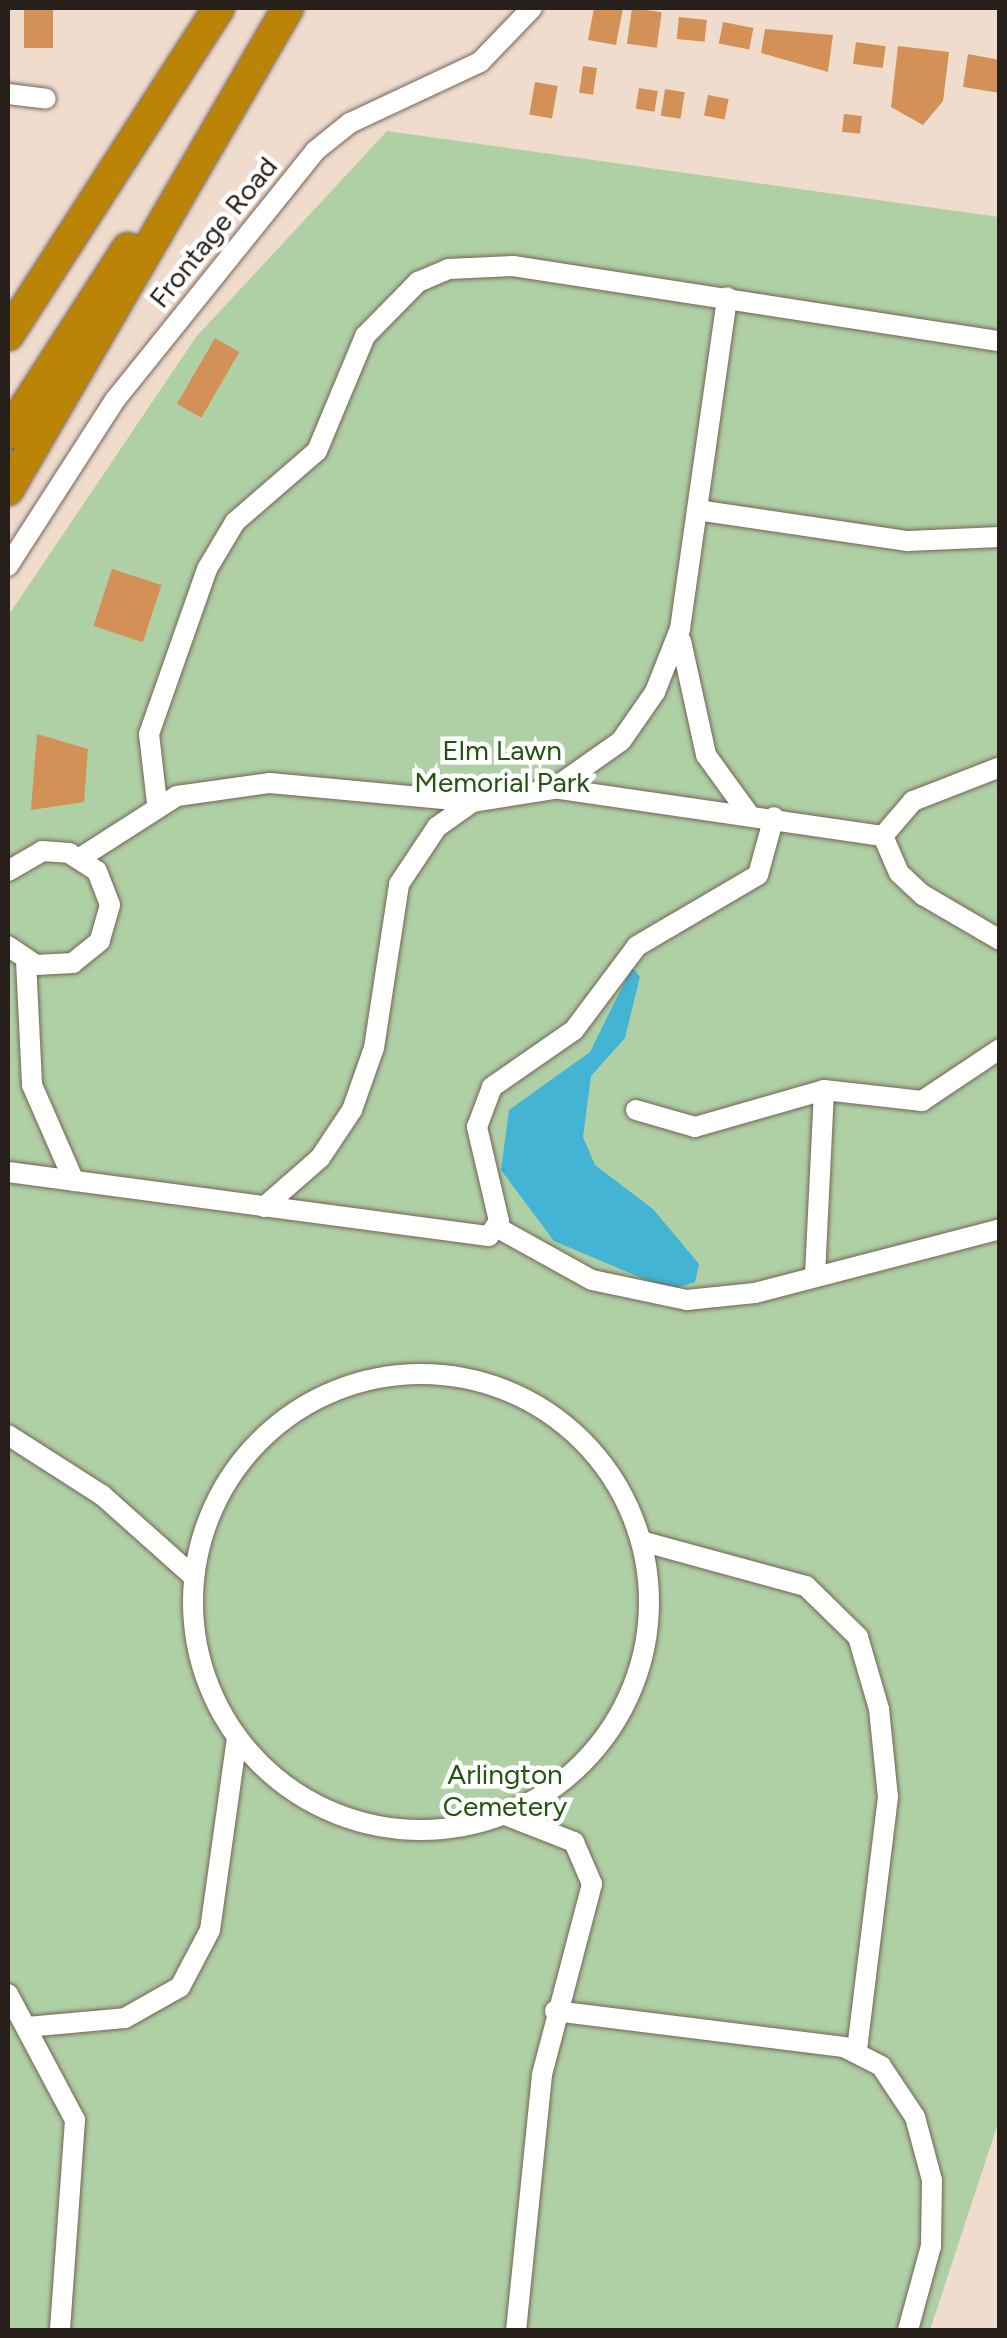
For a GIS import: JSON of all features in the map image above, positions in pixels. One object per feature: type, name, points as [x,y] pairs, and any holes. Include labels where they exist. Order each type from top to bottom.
[{"type":"highway","points":[[8,334],[219,8]]},
{"type":"highway","points":[[8,434],[286,8]]},
{"type":"highway","points":[[8,490],[286,8]]},
{"type":"highway","points":[[8,314],[78,223]]},
{"type":"street","name":"Frontage Road","points":[[8,566],[114,400],[316,151],[350,122],[480,62],[532,8]]},
{"type":"street","points":[[8,94],[46,100]]},
{"type":"street","points":[[157,804],[149,734],[206,569],[235,522],[325,440],[359,348],[390,305],[432,275],[477,264],[727,297],[1000,341]]},
{"type":"street","points":[[553,789],[620,741],[655,692],[680,629],[727,297]]},
{"type":"street","points":[[697,510],[908,542],[1000,538]]},
{"type":"street","points":[[680,629],[706,755],[748,813]]},
{"type":"street","points":[[883,836],[913,801],[1000,767]]},
{"type":"street","points":[[80,858],[157,804],[270,784],[473,802],[553,789],[748,813],[883,836]]},
{"type":"street","points":[[264,1207],[320,1158],[352,1110],[374,1048],[399,884],[437,827],[473,802]]},
{"type":"street","points":[[774,817],[758,874],[637,946],[574,1030],[492,1087],[478,1147],[498,1228],[562,1268],[654,1299],[754,1294],[1000,1229]]},
{"type":"street","points":[[883,836],[900,872],[924,895],[1000,940]]},
{"type":"street","points":[[8,871],[42,851],[80,858],[108,893],[100,941],[73,963],[26,961],[8,946]]},
{"type":"street","points":[[26,961],[32,1085],[74,1181]]},
{"type":"street","points":[[636,1110],[695,1127],[824,1090],[922,1101],[1000,1049]]},
{"type":"street","points":[[815,1275],[824,1090]]},
{"type":"street","points":[[8,1172],[482,1236],[498,1228]]},
{"type":"street","points":[[436,1374],[532,1402],[597,1457],[641,1541],[646,1639],[633,1686],[583,1763],[505,1815],[410,1831],[361,1823],[281,1782],[237,1737],[206,1676],[194,1577],[203,1536],[247,1455],[326,1394],[381,1377],[436,1374]]},
{"type":"street","points":[[8,1434],[102,1495],[194,1577]]},
{"type":"street","points":[[641,1541],[806,1586],[858,1637],[879,1708],[888,1797],[857,2050]]},
{"type":"street","points":[[27,2027],[125,2018],[180,1987],[210,1930],[237,1737]]},
{"type":"street","points":[[505,1815],[564,1835],[590,1872],[588,1911],[555,2011],[516,2330]]},
{"type":"street","points":[[8,1994],[75,2120],[60,2330]]},
{"type":"street","points":[[555,2011],[857,2050],[905,2097],[929,2161],[934,2223],[908,2330]]},
{"type":"green space","points":[[387,131],[999,217],[1000,2117],[930,2330],[8,2330],[8,616],[196,337]]},
{"type":"water","points":[[632,967],[640,977],[625,1038],[591,1076],[583,1137],[595,1165],[653,1209],[699,1264],[695,1282],[670,1290],[554,1241],[501,1170],[509,1110],[590,1052]]},
{"type":"building","points":[[24,8],[53,8],[53,48],[24,48]]},
{"type":"building","points":[[594,8],[623,8],[616,45],[588,40]]},
{"type":"building","points":[[632,8],[662,12],[657,48],[627,44]]},
{"type":"building","points":[[679,17],[707,20],[705,42],[677,39]]},
{"type":"building","points":[[723,22],[753,28],[749,50],[719,44]]},
{"type":"building","points":[[765,29],[833,35],[828,72],[761,53]]},
{"type":"building","points":[[856,42],[886,46],[883,68],[853,64]]},
{"type":"building","points":[[898,46],[949,52],[943,101],[923,125],[891,107]]},
{"type":"building","points":[[968,54],[1000,60],[1000,93],[963,87]]},
{"type":"building","points":[[583,66],[597,68],[593,95],[579,93]]},
{"type":"building","points":[[535,82],[558,86],[552,118],[529,114]]},
{"type":"building","points":[[639,88],[658,91],[654,112],[636,109]]},
{"type":"building","points":[[665,89],[685,92],[681,119],[661,116]]},
{"type":"building","points":[[708,95],[729,99],[725,120],[704,116]]},
{"type":"building","points":[[844,114],[862,116],[860,134],[842,132]]},
{"type":"building","points":[[215,338],[239,352],[201,418],[177,404]]},
{"type":"building","points":[[112,569],[161,585],[143,642],[93,626]]},
{"type":"building","points":[[37,734],[88,749],[84,802],[31,810]]},
{"type":"park label","name":"Elm Lawn Memorial Park","points":[[502,766]]},
{"type":"park label","name":"Arlington Cemetery","points":[[505,1790]]}]
